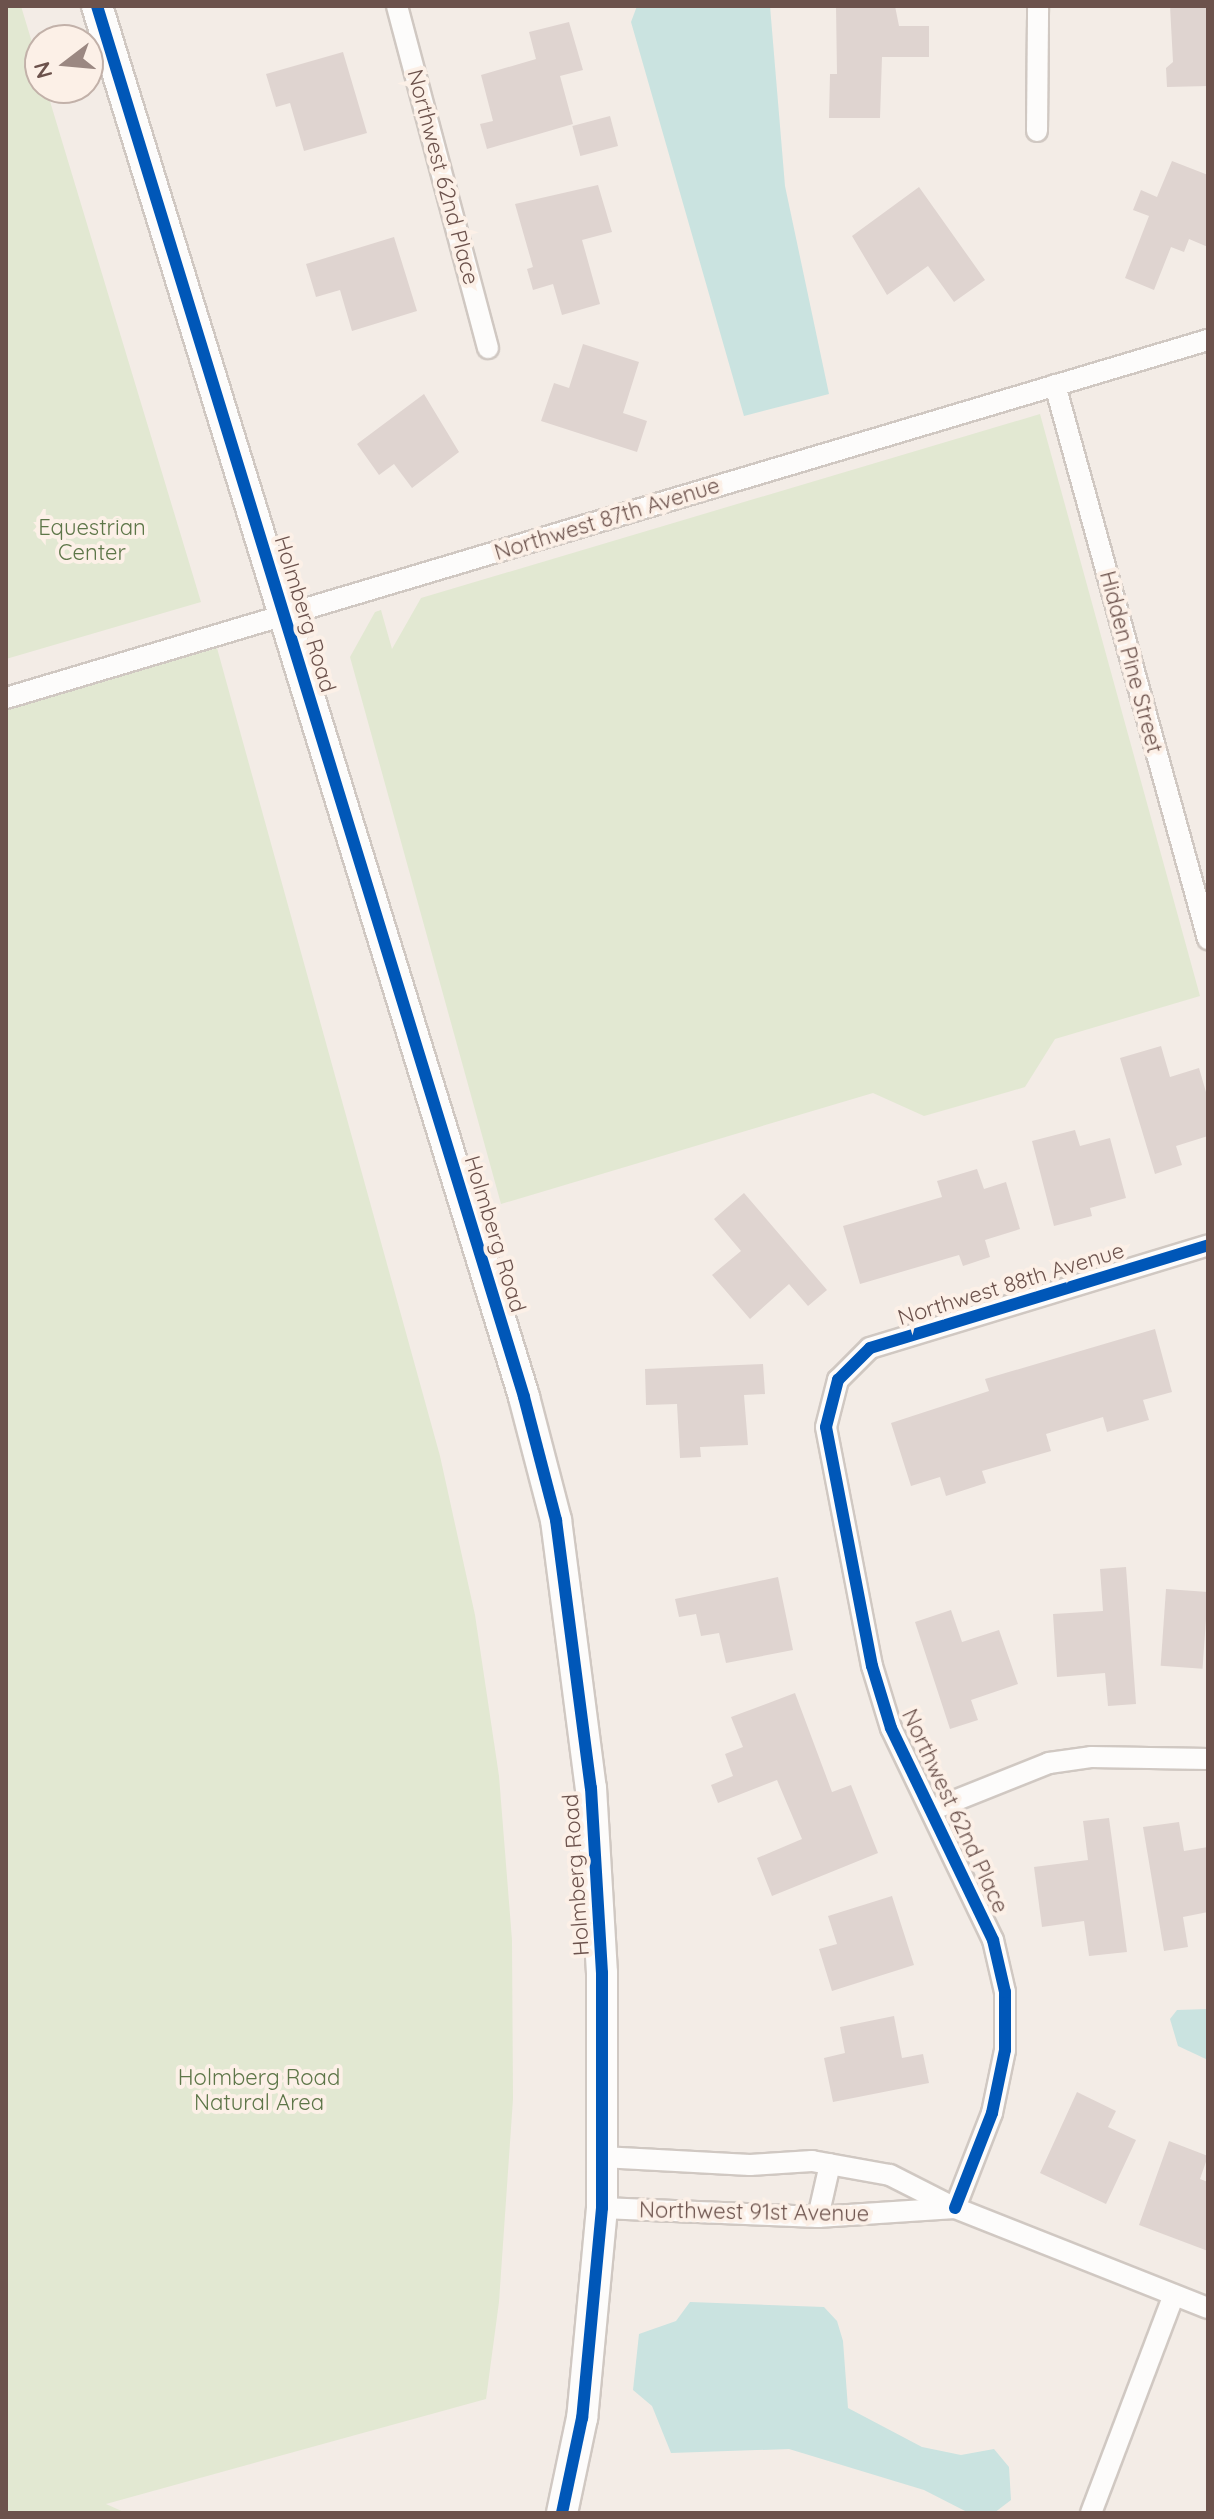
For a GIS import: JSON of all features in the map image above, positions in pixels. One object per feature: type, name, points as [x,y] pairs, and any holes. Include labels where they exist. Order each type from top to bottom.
[{"type":"street","name":"Holmberg Road","points":[[97,6],[520,1382],[556,1520],[591,1788],[602,1973],[602,2208],[582,2418],[562,2513]]},
{"type":"street","name":"Northwest 62nd Place","points":[[397,6],[488,348]]},
{"type":"street","points":[[1037,131],[1038,6]]},
{"type":"street","name":"Northwest 87th Avenue","points":[[6,698],[1208,340]]},
{"type":"street","name":"Hidden Pine Street","points":[[1055,385],[1208,939]]},
{"type":"street","name":"Northwest 88th Avenue","points":[[838,1380],[870,1348],[1208,1245]]},
{"type":"street","name":"Northwest 62nd Place","points":[[838,1380],[826,1427],[872,1666],[891,1728],[934,1809],[993,1940],[1005,1992],[1005,2050],[992,2113],[955,2208]]},
{"type":"street","points":[[934,1809],[1049,1763],[1091,1757],[1208,1759]]},
{"type":"street","name":"Northwest 91st Avenue","points":[[602,2157],[830,2164],[890,2175],[955,2208],[1208,2308]]},
{"type":"street","points":[[818,2217],[830,2164]]},
{"type":"street","name":"Northwest 91st Avenue","points":[[602,2208],[818,2217],[955,2208]]},
{"type":"street","points":[[1091,2513],[1174,2295]]},
{"type":"green space","name":"Equestrian Center","points":[[6,6],[21,6],[26,24],[24,24],[24,104],[51,104],[201,602],[6,659]]},
{"type":"green space","points":[[1040,414],[1200,996],[1055,1039],[1025,1087],[924,1116],[873,1093],[501,1204],[350,657],[375,612],[381,610],[392,649],[421,598]]},
{"type":"green space","name":"Holmberg Road Natural Area","points":[[217,648],[440,1456],[475,1615],[499,1776],[512,1940],[513,2099],[499,2302],[486,2399],[106,2504],[126,2513],[6,2513],[6,710]]},
{"type":"water","points":[[637,6],[770,6],[785,186],[829,394],[744,416],[631,22]]},
{"type":"water","points":[[1208,2009],[1208,2060],[1178,2046],[1170,2019],[1177,2010]]},
{"type":"water","points":[[690,2302],[824,2307],[837,2321],[843,2341],[848,2408],[922,2447],[961,2455],[994,2449],[1009,2467],[1011,2500],[994,2513],[969,2513],[924,2490],[789,2449],[671,2453],[652,2406],[633,2390],[639,2334],[676,2321]]},
{"type":"building","points":[[836,6],[895,6],[899,26],[929,26],[929,57],[882,57],[880,118],[829,118],[830,74],[837,74]]},
{"type":"building","points":[[1170,6],[1208,6],[1208,86],[1167,87],[1166,68],[1173,62]]},
{"type":"building","points":[[569,22],[583,70],[560,76],[573,124],[487,149],[480,124],[493,121],[481,75],[536,59],[529,32]]},
{"type":"building","points":[[343,52],[367,133],[304,151],[290,103],[276,107],[266,74]]},
{"type":"building","points":[[610,116],[618,146],[580,156],[572,126]]},
{"type":"building","points":[[1172,161],[1208,175],[1208,247],[1189,239],[1184,252],[1171,247],[1154,290],[1125,278],[1149,216],[1133,210],[1141,190],[1157,197]]},
{"type":"building","points":[[598,185],[612,232],[582,240],[600,304],[562,315],[553,284],[533,290],[527,269],[533,267],[515,204]]},
{"type":"building","points":[[919,187],[985,280],[954,302],[928,266],[887,295],[852,236]]},
{"type":"building","points":[[394,237],[417,311],[352,331],[340,290],[316,297],[306,264]]},
{"type":"building","points":[[583,344],[639,362],[623,413],[647,421],[637,452],[541,421],[554,383],[569,388]]},
{"type":"building","points":[[424,394],[459,452],[412,488],[394,464],[379,475],[357,444]]},
{"type":"building","points":[[1161,1046],[1170,1077],[1199,1068],[1208,1099],[1208,1136],[1176,1146],[1182,1165],[1155,1174],[1120,1058]]},
{"type":"building","points":[[1075,1130],[1080,1146],[1110,1138],[1126,1198],[1090,1208],[1092,1216],[1054,1226],[1032,1141]]},
{"type":"building","points":[[977,1169],[984,1189],[1006,1182],[1020,1229],[985,1240],[990,1257],[963,1266],[959,1255],[860,1284],[843,1226],[942,1197],[937,1181]]},
{"type":"building","points":[[744,1193],[827,1290],[808,1306],[789,1284],[750,1319],[712,1275],[741,1251],[714,1219]]},
{"type":"building","points":[[1155,1329],[1172,1392],[1143,1400],[1149,1420],[1107,1432],[1103,1417],[1046,1434],[1051,1451],[982,1471],[986,1483],[946,1496],[940,1477],[911,1486],[891,1423],[989,1391],[985,1379]]},
{"type":"building","points":[[763,1364],[765,1394],[744,1395],[748,1445],[700,1447],[701,1457],[680,1458],[677,1404],[646,1405],[645,1369]]},
{"type":"building","points":[[1126,1567],[1136,1704],[1108,1706],[1105,1673],[1057,1677],[1053,1614],[1103,1611],[1100,1569]]},
{"type":"building","points":[[778,1577],[793,1650],[726,1663],[719,1633],[701,1636],[696,1614],[679,1617],[675,1599]]},
{"type":"building","points":[[1166,1589],[1208,1592],[1203,1669],[1161,1666]]},
{"type":"building","points":[[951,1610],[962,1642],[999,1630],[1018,1684],[971,1700],[978,1720],[950,1729],[915,1622]]},
{"type":"building","points":[[795,1693],[832,1792],[851,1785],[878,1853],[772,1896],[757,1858],[802,1839],[777,1780],[718,1803],[711,1785],[733,1776],[725,1754],[743,1747],[731,1717]]},
{"type":"building","points":[[1109,1818],[1127,1952],[1089,1956],[1084,1921],[1042,1927],[1034,1867],[1088,1860],[1083,1821]]},
{"type":"building","points":[[1179,1822],[1184,1851],[1208,1847],[1208,1912],[1183,1917],[1188,1947],[1164,1951],[1143,1827]]},
{"type":"building","points":[[892,1896],[914,1965],[832,1991],[819,1949],[837,1944],[828,1916]]},
{"type":"building","points":[[894,2016],[902,2058],[923,2054],[929,2083],[833,2102],[824,2058],[845,2053],[840,2027]]},
{"type":"building","points":[[1077,2092],[1116,2111],[1108,2127],[1136,2140],[1106,2204],[1040,2173]]},
{"type":"building","points":[[1169,2141],[1208,2156],[1200,2179],[1208,2182],[1208,2251],[1139,2225]]},
{"type":"cycle path","points":[[97,6],[524,1397],[556,1520],[591,1788],[602,1973],[602,2208],[582,2418],[562,2513]]},
{"type":"cycle path","points":[[955,2208],[992,2113],[1005,2050],[1005,1992],[993,1940],[891,1728],[872,1666],[826,1427],[838,1380],[870,1348],[1208,1245]]}]
